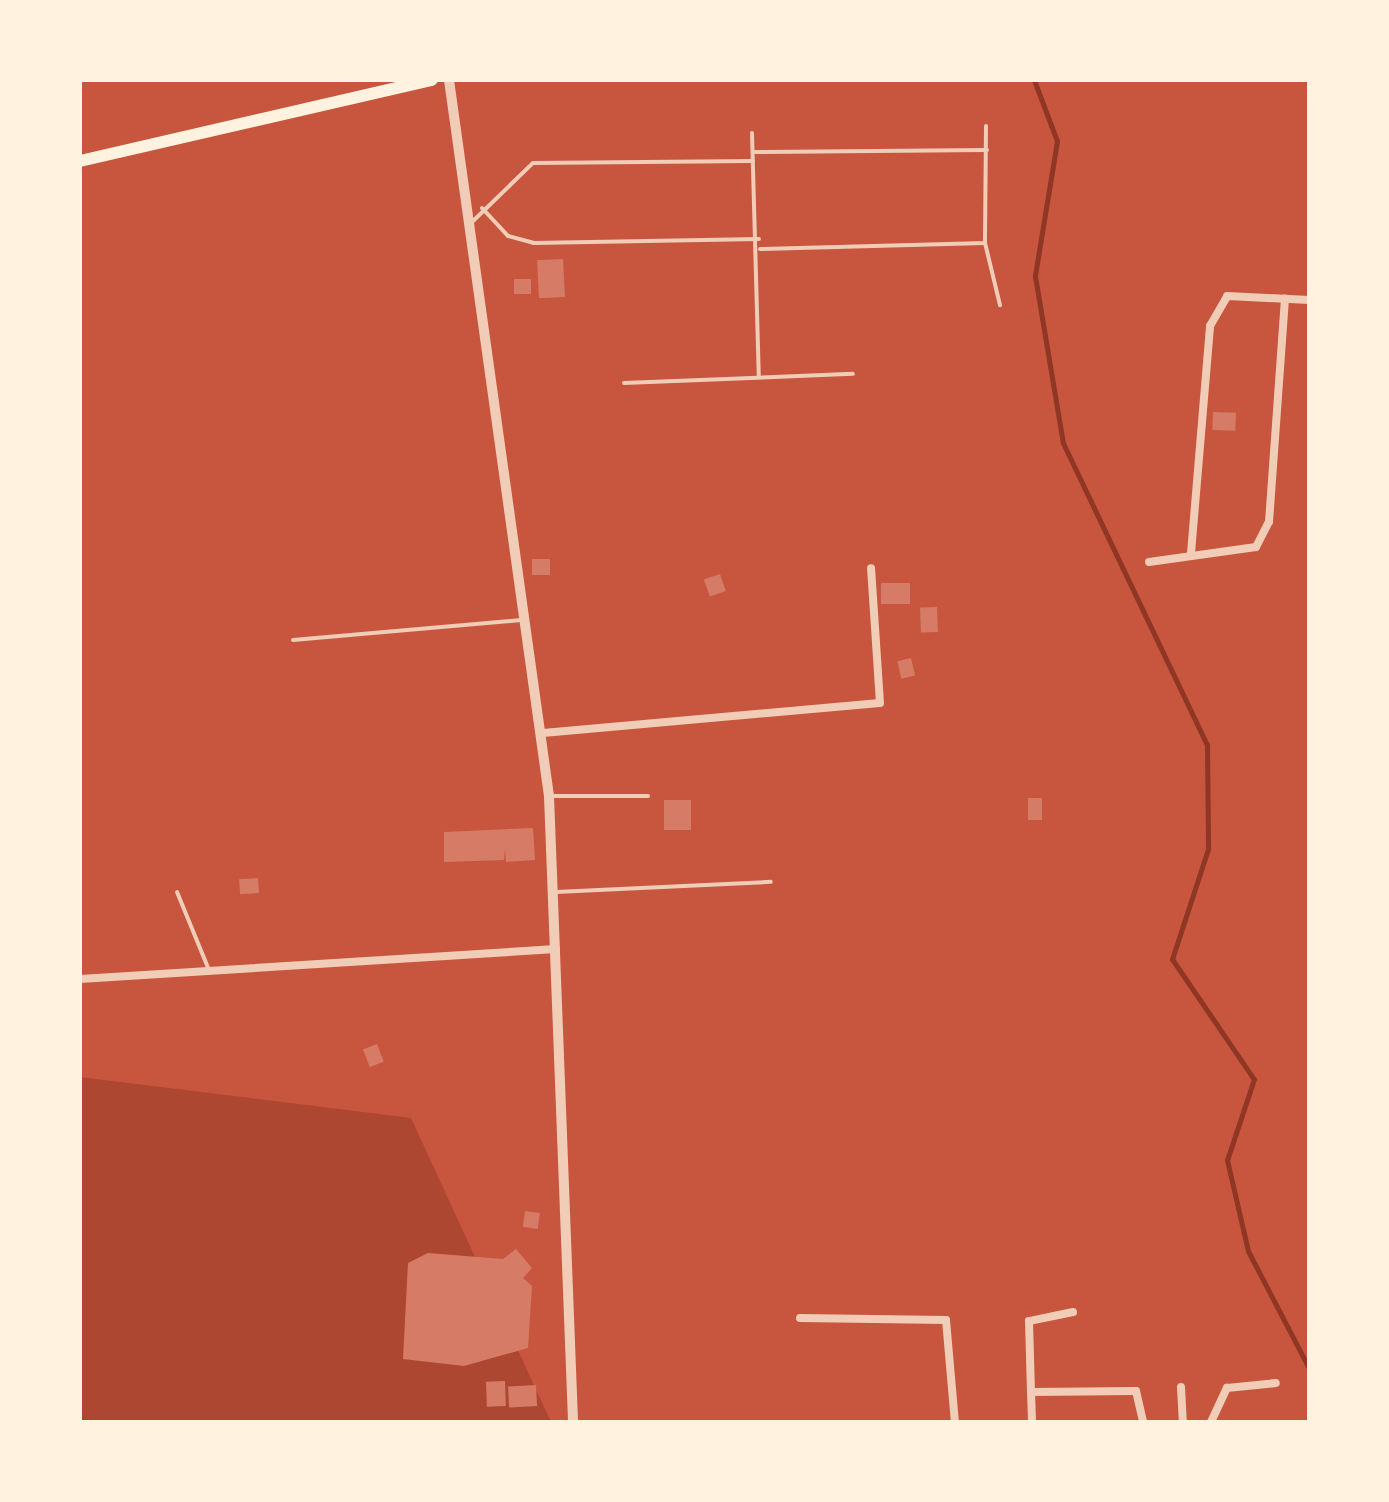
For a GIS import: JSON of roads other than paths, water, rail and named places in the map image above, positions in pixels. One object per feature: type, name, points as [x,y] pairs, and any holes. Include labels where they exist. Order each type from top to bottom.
[{"type":"main road","points":[[80,161],[432,80]]},
{"type":"street","points":[[449,80],[549,796],[573,1422]]},
{"type":"street","points":[[1191,553],[1210,326],[1227,296],[1309,300]]},
{"type":"street","points":[[1149,562],[1191,553],[1256,547],[1269,522],[1285,298]]},
{"type":"street","points":[[543,733],[880,703],[872,568]]},
{"type":"street","points":[[80,979],[556,949]]},
{"type":"street","points":[[1032,1422],[1030,1322],[1073,1312]]},
{"type":"street","points":[[800,1318],[946,1320],[956,1422]]},
{"type":"street","points":[[1211,1422],[1227,1388],[1276,1384]]},
{"type":"street","points":[[1181,1387],[1183,1422]]},
{"type":"street","points":[[1031,1392],[1136,1391],[1143,1422]]},
{"type":"lane","points":[[986,126],[986,244],[1000,305]]},
{"type":"lane","points":[[752,133],[760,249],[760,376]]},
{"type":"lane","points":[[754,152],[987,150]]},
{"type":"lane","points":[[471,223],[482,208],[533,163],[754,161]]},
{"type":"lane","points":[[482,208],[508,236],[534,243],[759,239]]},
{"type":"lane","points":[[760,249],[986,244]]},
{"type":"lane","points":[[624,382],[852,374]]},
{"type":"lane","points":[[293,640],[526,620]]},
{"type":"lane","points":[[549,796],[648,796]]},
{"type":"lane","points":[[554,892],[771,882]]},
{"type":"lane","points":[[177,892],[209,970]]},
{"type":"waterway","points":[[1034,80],[1057,141],[1035,276],[1063,443],[1207,745],[1208,849],[1172,959],[1254,1079],[1227,1160],[1248,1251],[1309,1368]]}]
